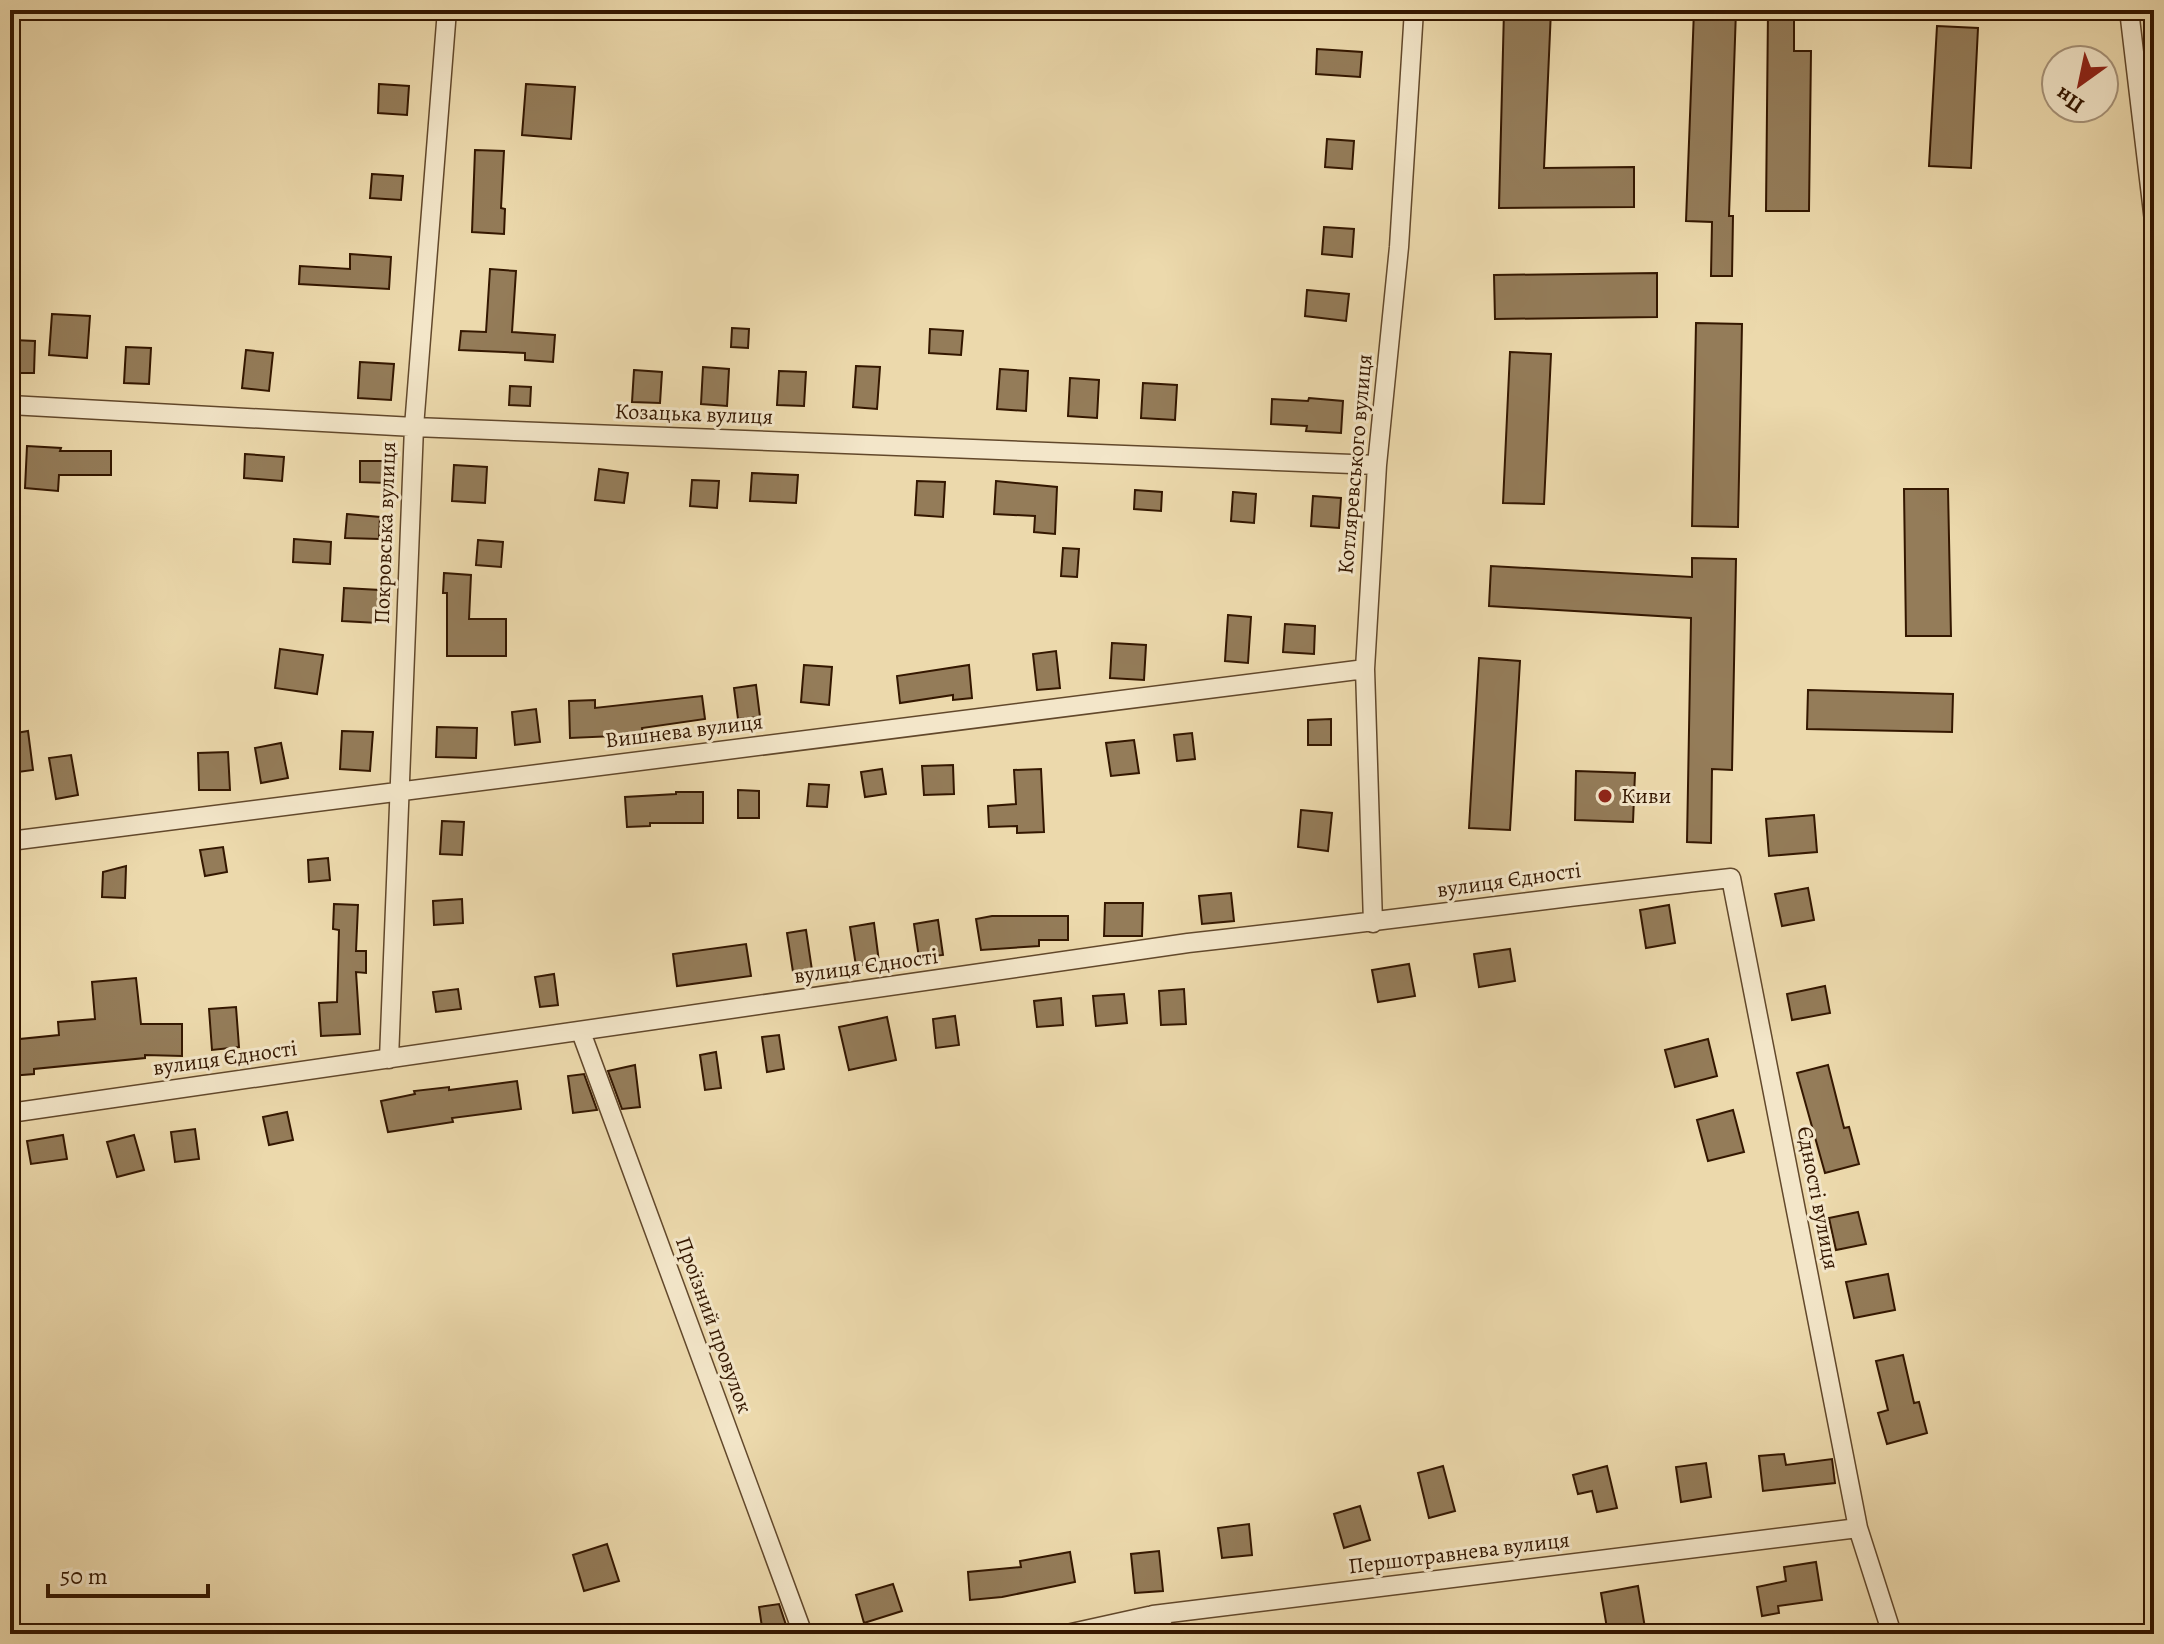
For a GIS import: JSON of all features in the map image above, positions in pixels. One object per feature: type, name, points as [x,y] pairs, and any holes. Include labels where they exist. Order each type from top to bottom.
[{"type":"street","name":"Покровська вулиця","points":[[389,1059],[414,427],[447,10]]},
{"type":"street","name":"Котляревського вулиця","points":[[1373,923],[1365,669],[1377,465],[1399,247],[1414,10]]},
{"type":"street","points":[[2129,10],[2154,221]]},
{"type":"street","name":"Козацька вулиця","points":[[10,405],[414,427],[1377,465]]},
{"type":"street","name":"Вишнева вулиця","points":[[10,841],[1365,669]]},
{"type":"street","name":"вулиця Єдності","points":[[10,1113],[1188,943],[1373,923],[1557,896],[1731,878]]},
{"type":"street","name":"Єдності вулиця","points":[[1731,878],[1858,1528],[1892,1634]]},
{"type":"street","name":"Проїзний провулок","points":[[581,1032],[803,1634]]},
{"type":"street","name":"Першотравнева вулиця","points":[[1067,1634],[1153,1615],[1858,1528]]},
{"type":"street","points":[[1153,1615],[1169,1634]]},
{"type":"building","points":[[1504,10],[1551,10],[1544,168],[1634,167],[1634,207],[1499,208]]},
{"type":"building","points":[[1694,10],[1736,10],[1729,216],[1733,216],[1732,276],[1711,276],[1712,222],[1686,221]]},
{"type":"building","points":[[1768,10],[1794,10],[1794,51],[1811,51],[1809,211],[1766,211]]},
{"type":"building","points":[[1937,26],[1978,28],[1971,168],[1929,166]]},
{"type":"building","points":[[1317,49],[1362,52],[1360,77],[1316,74]]},
{"type":"building","points":[[379,84],[409,86],[407,115],[378,113]]},
{"type":"building","points":[[526,84],[575,87],[571,139],[522,135]]},
{"type":"building","points":[[1327,139],[1354,141],[1352,169],[1325,167]]},
{"type":"building","points":[[475,150],[504,151],[501,208],[505,209],[504,234],[472,232]]},
{"type":"building","points":[[372,174],[403,176],[401,200],[370,198]]},
{"type":"building","points":[[1324,227],[1354,229],[1352,257],[1322,254]]},
{"type":"building","points":[[350,254],[391,257],[389,289],[299,284],[300,266],[350,269]]},
{"type":"building","points":[[490,269],[516,271],[512,332],[555,335],[553,362],[525,360],[525,353],[459,350],[461,331],[486,332]]},
{"type":"building","points":[[1657,273],[1657,317],[1495,319],[1494,275]]},
{"type":"building","points":[[1307,290],[1349,294],[1346,321],[1305,316]]},
{"type":"building","points":[[52,314],[90,316],[87,358],[49,355]]},
{"type":"building","points":[[1696,323],[1742,324],[1738,527],[1692,526]]},
{"type":"building","points":[[732,328],[749,329],[748,348],[731,347]]},
{"type":"building","points":[[930,329],[963,331],[961,355],[929,353]]},
{"type":"building","points":[[13,340],[35,341],[34,373],[12,373]]},
{"type":"building","points":[[126,347],[151,348],[149,384],[124,383]]},
{"type":"building","points":[[246,350],[273,353],[269,391],[242,388]]},
{"type":"building","points":[[1510,352],[1551,354],[1544,504],[1503,503]]},
{"type":"building","points":[[360,362],[394,364],[391,400],[358,398]]},
{"type":"building","points":[[856,366],[880,367],[877,409],[853,407]]},
{"type":"building","points":[[703,367],[729,369],[727,406],[701,404]]},
{"type":"building","points":[[1000,369],[1028,371],[1026,411],[997,409]]},
{"type":"building","points":[[634,370],[662,372],[660,403],[632,402]]},
{"type":"building","points":[[779,371],[806,372],[804,406],[777,405]]},
{"type":"building","points":[[1070,378],[1099,380],[1097,418],[1068,416]]},
{"type":"building","points":[[1143,383],[1177,385],[1175,420],[1141,418]]},
{"type":"building","points":[[510,386],[531,387],[530,406],[509,405]]},
{"type":"building","points":[[1309,398],[1343,401],[1341,433],[1306,431],[1307,426],[1271,424],[1272,399],[1308,401]]},
{"type":"building","points":[[27,446],[61,448],[60,451],[111,451],[111,475],[59,475],[58,491],[25,488]]},
{"type":"building","points":[[245,454],[284,457],[282,481],[244,478]]},
{"type":"building","points":[[360,461],[387,461],[387,483],[360,482]]},
{"type":"building","points":[[454,465],[487,467],[485,503],[452,501]]},
{"type":"building","points":[[599,469],[628,473],[624,503],[595,500]]},
{"type":"building","points":[[752,473],[798,475],[796,503],[750,501]]},
{"type":"building","points":[[692,480],[719,481],[717,508],[690,506]]},
{"type":"building","points":[[917,481],[945,482],[943,517],[915,515]]},
{"type":"building","points":[[996,481],[1057,487],[1055,534],[1034,532],[1035,516],[994,514]]},
{"type":"building","points":[[1904,489],[1948,489],[1951,636],[1906,636]]},
{"type":"building","points":[[1135,490],[1162,492],[1161,511],[1134,509]]},
{"type":"building","points":[[1233,492],[1256,494],[1254,523],[1231,521]]},
{"type":"building","points":[[1313,496],[1341,498],[1339,528],[1311,526]]},
{"type":"building","points":[[347,514],[380,517],[379,539],[345,538]]},
{"type":"building","points":[[294,539],[331,542],[330,564],[293,562]]},
{"type":"building","points":[[478,540],[503,542],[501,567],[476,565]]},
{"type":"building","points":[[1063,548],[1079,549],[1077,577],[1061,576]]},
{"type":"building","points":[[1692,558],[1736,559],[1732,770],[1712,769],[1711,843],[1687,842],[1691,618],[1489,606],[1491,566],[1692,577]]},
{"type":"building","points":[[444,573],[471,575],[469,619],[506,619],[506,656],[447,656]]},
{"type":"building","points":[[344,588],[380,590],[378,623],[342,621]]},
{"type":"building","points":[[1228,615],[1251,617],[1248,663],[1225,661]]},
{"type":"building","points":[[1285,624],[1315,626],[1314,654],[1283,652]]},
{"type":"building","points":[[1112,643],[1146,645],[1144,680],[1110,678]]},
{"type":"building","points":[[280,649],[323,655],[317,694],[275,688]]},
{"type":"building","points":[[1056,651],[1060,688],[1037,690],[1033,654]]},
{"type":"building","points":[[1479,658],[1520,661],[1510,830],[1469,828]]},
{"type":"building","points":[[804,665],[832,667],[829,705],[801,702]]},
{"type":"building","points":[[969,665],[972,698],[953,700],[953,695],[900,703],[897,676]]},
{"type":"building","points":[[756,685],[760,717],[738,719],[734,688]]},
{"type":"building","points":[[1808,690],[1953,694],[1952,732],[1807,729]]},
{"type":"building","points":[[702,696],[705,719],[642,728],[643,736],[616,740],[615,736],[570,738],[569,701],[595,700],[595,708]]},
{"type":"building","points":[[536,709],[540,742],[515,745],[512,712]]},
{"type":"building","points":[[1331,719],[1331,745],[1308,745],[1308,720]]},
{"type":"building","points":[[437,727],[477,728],[476,758],[436,757]]},
{"type":"building","points":[[28,731],[33,770],[10,773],[10,734]]},
{"type":"building","points":[[342,731],[373,732],[370,771],[340,769]]},
{"type":"building","points":[[1192,733],[1195,759],[1177,761],[1174,735]]},
{"type":"building","points":[[1134,740],[1139,773],[1111,776],[1106,743]]},
{"type":"building","points":[[281,743],[288,778],[261,783],[255,748]]},
{"type":"building","points":[[228,752],[230,790],[199,790],[198,753]]},
{"type":"building","points":[[71,755],[78,795],[56,799],[49,758]]},
{"type":"building","points":[[953,765],[954,794],[924,795],[922,766]]},
{"type":"building","points":[[882,769],[886,794],[865,797],[861,772]]},
{"type":"building","points":[[1041,769],[1044,832],[1017,833],[1017,826],[989,827],[988,806],[1016,804],[1014,770]]},
{"type":"building","name":"Киви","points":[[1576,771],[1635,773],[1633,822],[1575,820]]},
{"type":"building","points":[[809,784],[829,785],[827,807],[807,806]]},
{"type":"building","points":[[738,790],[759,791],[759,818],[738,818]]},
{"type":"building","points":[[703,792],[703,823],[650,823],[650,826],[627,827],[625,797]]},
{"type":"building","points":[[1301,810],[1332,813],[1328,851],[1298,847]]},
{"type":"building","points":[[1814,815],[1817,852],[1769,856],[1766,819]]},
{"type":"building","points":[[442,821],[464,822],[462,855],[440,854]]},
{"type":"building","points":[[223,847],[227,872],[205,876],[200,850]]},
{"type":"building","points":[[328,858],[330,880],[309,882],[308,860]]},
{"type":"building","points":[[126,866],[125,898],[102,897],[103,872]]},
{"type":"building","points":[[1808,888],[1814,920],[1782,926],[1775,894]]},
{"type":"building","points":[[1231,893],[1234,921],[1202,924],[1199,896]]},
{"type":"building","points":[[462,899],[463,923],[434,925],[433,901]]},
{"type":"building","points":[[1105,903],[1143,903],[1142,936],[1104,936]]},
{"type":"building","points":[[334,904],[358,905],[356,951],[366,951],[366,973],[356,972],[360,1034],[321,1036],[319,1003],[337,1002],[339,930],[333,929]]},
{"type":"building","points":[[1669,905],[1675,943],[1646,948],[1640,910]]},
{"type":"building","points":[[992,916],[1068,916],[1068,940],[1039,940],[1039,946],[981,950],[976,919]]},
{"type":"building","points":[[938,920],[943,955],[919,958],[914,924]]},
{"type":"building","points":[[874,923],[879,962],[856,966],[850,927]]},
{"type":"building","points":[[806,930],[812,970],[793,972],[787,933]]},
{"type":"building","points":[[746,944],[751,976],[677,986],[673,954]]},
{"type":"building","points":[[1510,949],[1515,981],[1479,987],[1474,954]]},
{"type":"building","points":[[1409,964],[1415,996],[1378,1002],[1372,970]]},
{"type":"building","points":[[554,974],[558,1005],[540,1007],[535,977]]},
{"type":"building","points":[[136,978],[141,1024],[182,1024],[182,1056],[145,1055],[145,1058],[34,1069],[34,1074],[10,1076],[10,1040],[59,1035],[58,1022],[95,1019],[92,982]]},
{"type":"building","points":[[1825,986],[1830,1013],[1792,1020],[1787,994]]},
{"type":"building","points":[[458,989],[461,1009],[436,1012],[433,992]]},
{"type":"building","points":[[1184,989],[1186,1024],[1161,1025],[1159,991]]},
{"type":"building","points":[[1124,994],[1127,1023],[1096,1026],[1093,996]]},
{"type":"building","points":[[1061,998],[1063,1025],[1037,1027],[1034,1001]]},
{"type":"building","points":[[236,1007],[239,1047],[212,1050],[209,1009]]},
{"type":"building","points":[[955,1016],[959,1045],[936,1048],[933,1019]]},
{"type":"building","points":[[887,1017],[896,1060],[849,1070],[839,1027]]},
{"type":"building","points":[[779,1035],[784,1069],[767,1072],[762,1037]]},
{"type":"building","points":[[1708,1039],[1717,1076],[1675,1087],[1665,1050]]},
{"type":"building","points":[[716,1052],[721,1088],[705,1090],[700,1055]]},
{"type":"building","points":[[635,1065],[640,1107],[622,1109],[608,1071]]},
{"type":"building","points":[[1828,1065],[1844,1128],[1849,1127],[1859,1164],[1825,1173],[1797,1073]]},
{"type":"building","points":[[584,1074],[597,1110],[573,1113],[568,1076]]},
{"type":"building","points":[[517,1081],[521,1109],[452,1118],[453,1122],[388,1132],[381,1101],[415,1094],[414,1091]]},
{"type":"building","points":[[1733,1110],[1744,1152],[1708,1161],[1697,1120]]},
{"type":"building","points":[[287,1112],[293,1140],[269,1145],[263,1117]]},
{"type":"building","points":[[195,1129],[199,1159],[175,1162],[171,1132]]},
{"type":"building","points":[[63,1135],[67,1159],[31,1164],[27,1141]]},
{"type":"building","points":[[134,1135],[144,1170],[117,1177],[107,1142]]},
{"type":"building","points":[[1858,1212],[1866,1244],[1836,1250],[1829,1218]]},
{"type":"building","points":[[1888,1274],[1895,1310],[1854,1318],[1846,1282]]},
{"type":"building","points":[[1903,1355],[1914,1403],[1919,1402],[1927,1433],[1887,1444],[1878,1413],[1888,1410],[1876,1361]]},
{"type":"building","points":[[1784,1454],[1786,1465],[1832,1459],[1835,1483],[1763,1491],[1759,1456]]},
{"type":"building","points":[[1706,1463],[1711,1497],[1681,1502],[1676,1467]]},
{"type":"building","points":[[1443,1466],[1455,1511],[1429,1518],[1418,1473]]},
{"type":"building","points":[[1607,1466],[1617,1508],[1597,1512],[1592,1491],[1578,1494],[1573,1475]]},
{"type":"building","points":[[1360,1506],[1370,1540],[1344,1548],[1334,1514]]},
{"type":"building","points":[[1249,1524],[1252,1555],[1222,1558],[1218,1528]]},
{"type":"building","points":[[607,1544],[619,1581],[584,1591],[573,1555]]},
{"type":"building","points":[[1159,1551],[1163,1591],[1135,1593],[1131,1554]]},
{"type":"building","points":[[1070,1552],[1075,1582],[1002,1597],[970,1600],[968,1572],[1021,1567],[1020,1561]]},
{"type":"building","points":[[1816,1562],[1822,1600],[1778,1606],[1779,1613],[1762,1616],[1757,1587],[1786,1581],[1784,1567]]},
{"type":"building","points":[[893,1584],[902,1611],[864,1623],[856,1595]]},
{"type":"building","points":[[1638,1586],[1645,1628],[1608,1634],[1601,1593]]},
{"type":"building","points":[[779,1604],[789,1634],[763,1634],[759,1607]]},
{"type":"place","name":"Киви","points":[[1605,796]]}]
